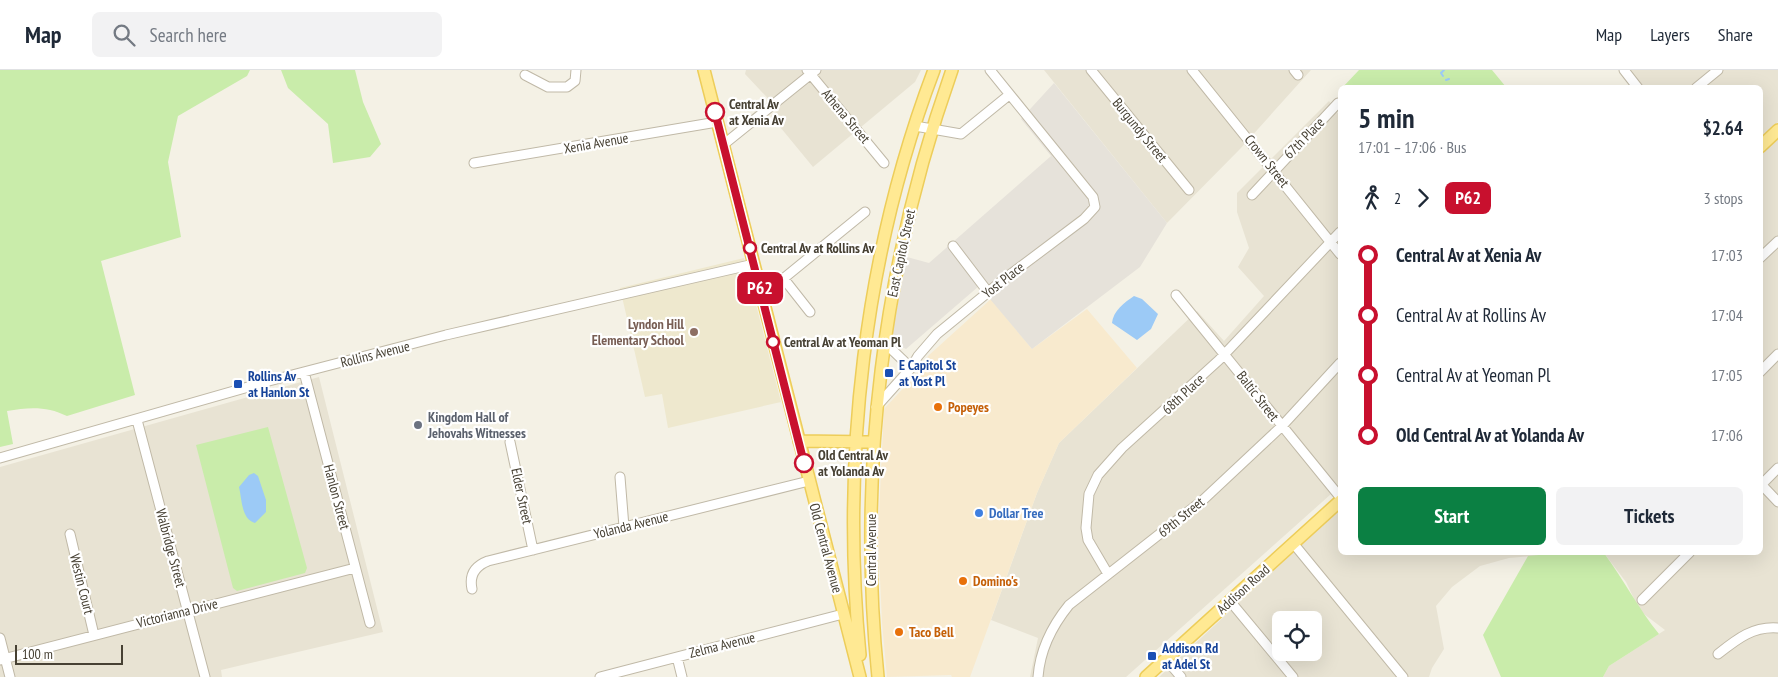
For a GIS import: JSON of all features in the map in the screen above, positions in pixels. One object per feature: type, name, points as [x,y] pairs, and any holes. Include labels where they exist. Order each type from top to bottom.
[{"type":"main road","name":"Old Central Avenue","points":[[704,70],[861,677]]},
{"type":"main road","name":"East Capitol Street","points":[[856,442],[871,309],[896,191],[934,70]]},
{"type":"main road","name":"East Capitol Street","points":[[874,442],[884,342],[901,244],[932,130],[952,70]]},
{"type":"main road","points":[[1763,144],[1778,130]]},
{"type":"main road","points":[[799,441],[874,442]]},
{"type":"main road","name":"Central Avenue","points":[[856,442],[853,553],[855,612],[861,677]]},
{"type":"main road","name":"Central Avenue","points":[[874,442],[870,566],[878,677]]},
{"type":"main road","name":"Addison Road","points":[[1146,677],[1338,503]]},
{"type":"street","points":[[525,74],[548,87],[567,88],[575,81],[576,70]]},
{"type":"street","points":[[915,126],[961,134],[1009,95],[990,70]]},
{"type":"street","name":"Burgundy Street","points":[[1091,70],[1189,190]]},
{"type":"street","name":"Crown Street","points":[[1192,70],[1338,252]]},
{"type":"street","points":[[1624,70],[1636,85]]},
{"type":"street","points":[[1700,85],[1718,70]]},
{"type":"street","points":[[723,145],[811,71]]},
{"type":"street","name":"Athena Street","points":[[811,71],[884,163]]},
{"type":"street","name":"Yost Place","points":[[876,407],[911,368],[918,356],[937,334],[1089,214],[1095,207],[1093,197],[1009,95]]},
{"type":"street","name":"67th Place","points":[[1252,195],[1273,170],[1338,104]]},
{"type":"street","name":"Xenia Avenue","points":[[474,163],[717,122]]},
{"type":"street","points":[[762,296],[865,212]]},
{"type":"street","name":"68th Place","points":[[1108,574],[1088,540],[1086,528],[1086,506],[1093,483],[1122,448],[1225,354],[1338,234]]},
{"type":"street","points":[[1763,255],[1778,242]]},
{"type":"street","points":[[953,246],[988,292]]},
{"type":"street","name":"Rollins Avenue","points":[[0,458],[304,372],[446,335],[754,264]]},
{"type":"street","points":[[784,279],[810,312]]},
{"type":"street","name":"Baltic Street","points":[[1176,295],[1338,495]]},
{"type":"street","points":[[884,342],[911,368]]},
{"type":"street","points":[[1763,369],[1778,354]]},
{"type":"street","name":"69th Street","points":[[1038,677],[1042,655],[1056,624],[1077,598],[1196,506],[1282,426],[1338,365]]},
{"type":"street","name":"Hanlon Street","points":[[304,372],[370,623]]},
{"type":"street","name":"Walbridge Street","points":[[137,420],[205,677]]},
{"type":"street","name":"Elder Street","points":[[510,442],[533,550]]},
{"type":"street","points":[[1763,481],[1778,468]]},
{"type":"street","points":[[620,476],[624,527]]},
{"type":"street","name":"Yolanda Avenue","points":[[472,589],[471,576],[478,566],[533,550],[809,481]]},
{"type":"street","points":[[1763,487],[1778,502]]},
{"type":"street","name":"Westin Court","points":[[70,534],[94,634]]},
{"type":"street","points":[[1293,543],[1403,677]]},
{"type":"street","points":[[1642,600],[1687,555]]},
{"type":"street","name":"Victorianna Drive","points":[[3,659],[187,610],[356,568]]},
{"type":"street","points":[[1230,601],[1293,677]]},
{"type":"street","name":"Zelma Avenue","points":[[600,677],[844,614]]},
{"type":"street","points":[[1718,654],[1751,631],[1759,628],[1778,628]]},
{"type":"street","points":[[0,638],[3,659],[10,677]]},
{"type":"street","points":[[677,657],[682,677]]},
{"type":"street","points":[[1166,659],[1181,677]]},
{"type":"shaded area","points":[[746,70],[921,70],[915,82],[813,167],[771,116],[778,109],[745,74]]},
{"type":"shaded area","points":[[1044,70],[1311,70],[1240,149],[1167,223]]},
{"type":"shaded area","points":[[1620,70],[1778,70],[1778,122],[1763,136],[1763,85],[1633,85]]},
{"type":"shaded area","points":[[1054,83],[1167,223],[1140,267],[1032,349],[979,286],[906,349],[898,345],[893,339],[893,329],[907,257],[929,263],[1051,156],[1021,119]]},
{"type":"shaded area","points":[[1329,101],[1338,113],[1338,488],[1126,677],[1030,677],[1038,638],[991,620],[1037,493],[1059,443],[1197,311],[1224,341],[1264,296],[1238,267],[1249,248],[1237,212],[1237,193]]},
{"type":"shaded area","points":[[1778,139],[1778,677],[1603,677],[1609,666],[1665,630],[1640,611],[1626,582],[1606,555],[1763,555],[1763,153]]},
{"type":"shaded area","points":[[744,258],[781,402],[668,428],[662,394],[645,397],[620,288]]},
{"type":"shaded area","points":[[991,299],[1032,349],[1087,309],[1137,368],[1059,443],[1037,493],[970,677],[952,677],[951,675],[887,677],[882,622],[878,535],[884,409],[922,368],[928,356]]},
{"type":"shaded area","points":[[319,377],[383,632],[221,670],[222,677],[0,677],[0,467]]},
{"type":"shaded area","points":[[1338,511],[1338,555],[1545,555],[1509,558],[1480,566],[1452,587],[1436,606],[1444,649],[1432,668],[1429,677],[1159,677]]},
{"type":"green space","points":[[0,70],[250,70],[247,76],[178,116],[168,162],[181,237],[101,261],[135,395],[67,416],[52,410],[38,408],[7,411],[13,444],[0,447]]},
{"type":"green space","points":[[281,70],[355,70],[363,102],[381,144],[370,157],[333,163],[328,124],[288,88]]},
{"type":"green space","points":[[1359,70],[1492,70],[1504,85],[1345,85]]},
{"type":"green space","points":[[268,427],[307,568],[305,573],[237,591],[233,588],[196,445]]},
{"type":"green space","points":[[1605,555],[1659,634],[1609,666],[1603,677],[1501,677],[1483,635],[1528,556]]},
{"type":"water","points":[[1134,296],[1142,299],[1158,314],[1151,329],[1137,340],[1112,323],[1117,311]]},
{"type":"water","points":[[254,473],[258,476],[266,500],[266,512],[255,523],[250,521],[245,513],[239,487],[249,475]]},
{"type":"waterway","points":[[1443,76],[1441,73],[1444,70]]},
{"type":"bus line","name":"P62","points":[[715,112],[804,463]]},
{"type":"place","name":"Central Av at Xenia Av","points":[[715,112]]},
{"type":"place","name":"Central Av at Rollins Av","points":[[750,248]]},
{"type":"place","name":"Lyndon Hill Elementary School","points":[[694,332]]},
{"type":"place","name":"Central Av at Yeoman Pl","points":[[773,342]]},
{"type":"place","name":"E Capitol St at Yost Pl","points":[[889,373]]},
{"type":"place","name":"Rollins Av at Hanlon St","points":[[238,384]]},
{"type":"place","name":"Popeyes","points":[[938,407]]},
{"type":"place","name":"Kingdom Hall of Jehovahs Witnesses","points":[[418,425]]},
{"type":"place","name":"Old Central Av at Yolanda Av","points":[[804,463]]},
{"type":"place","name":"Dollar Tree","points":[[979,513]]},
{"type":"place","name":"Domino's","points":[[963,581]]},
{"type":"place","name":"Taco Bell","points":[[899,632]]},
{"type":"place","name":"Addison Rd at Adel St","points":[[1152,656]]}]
